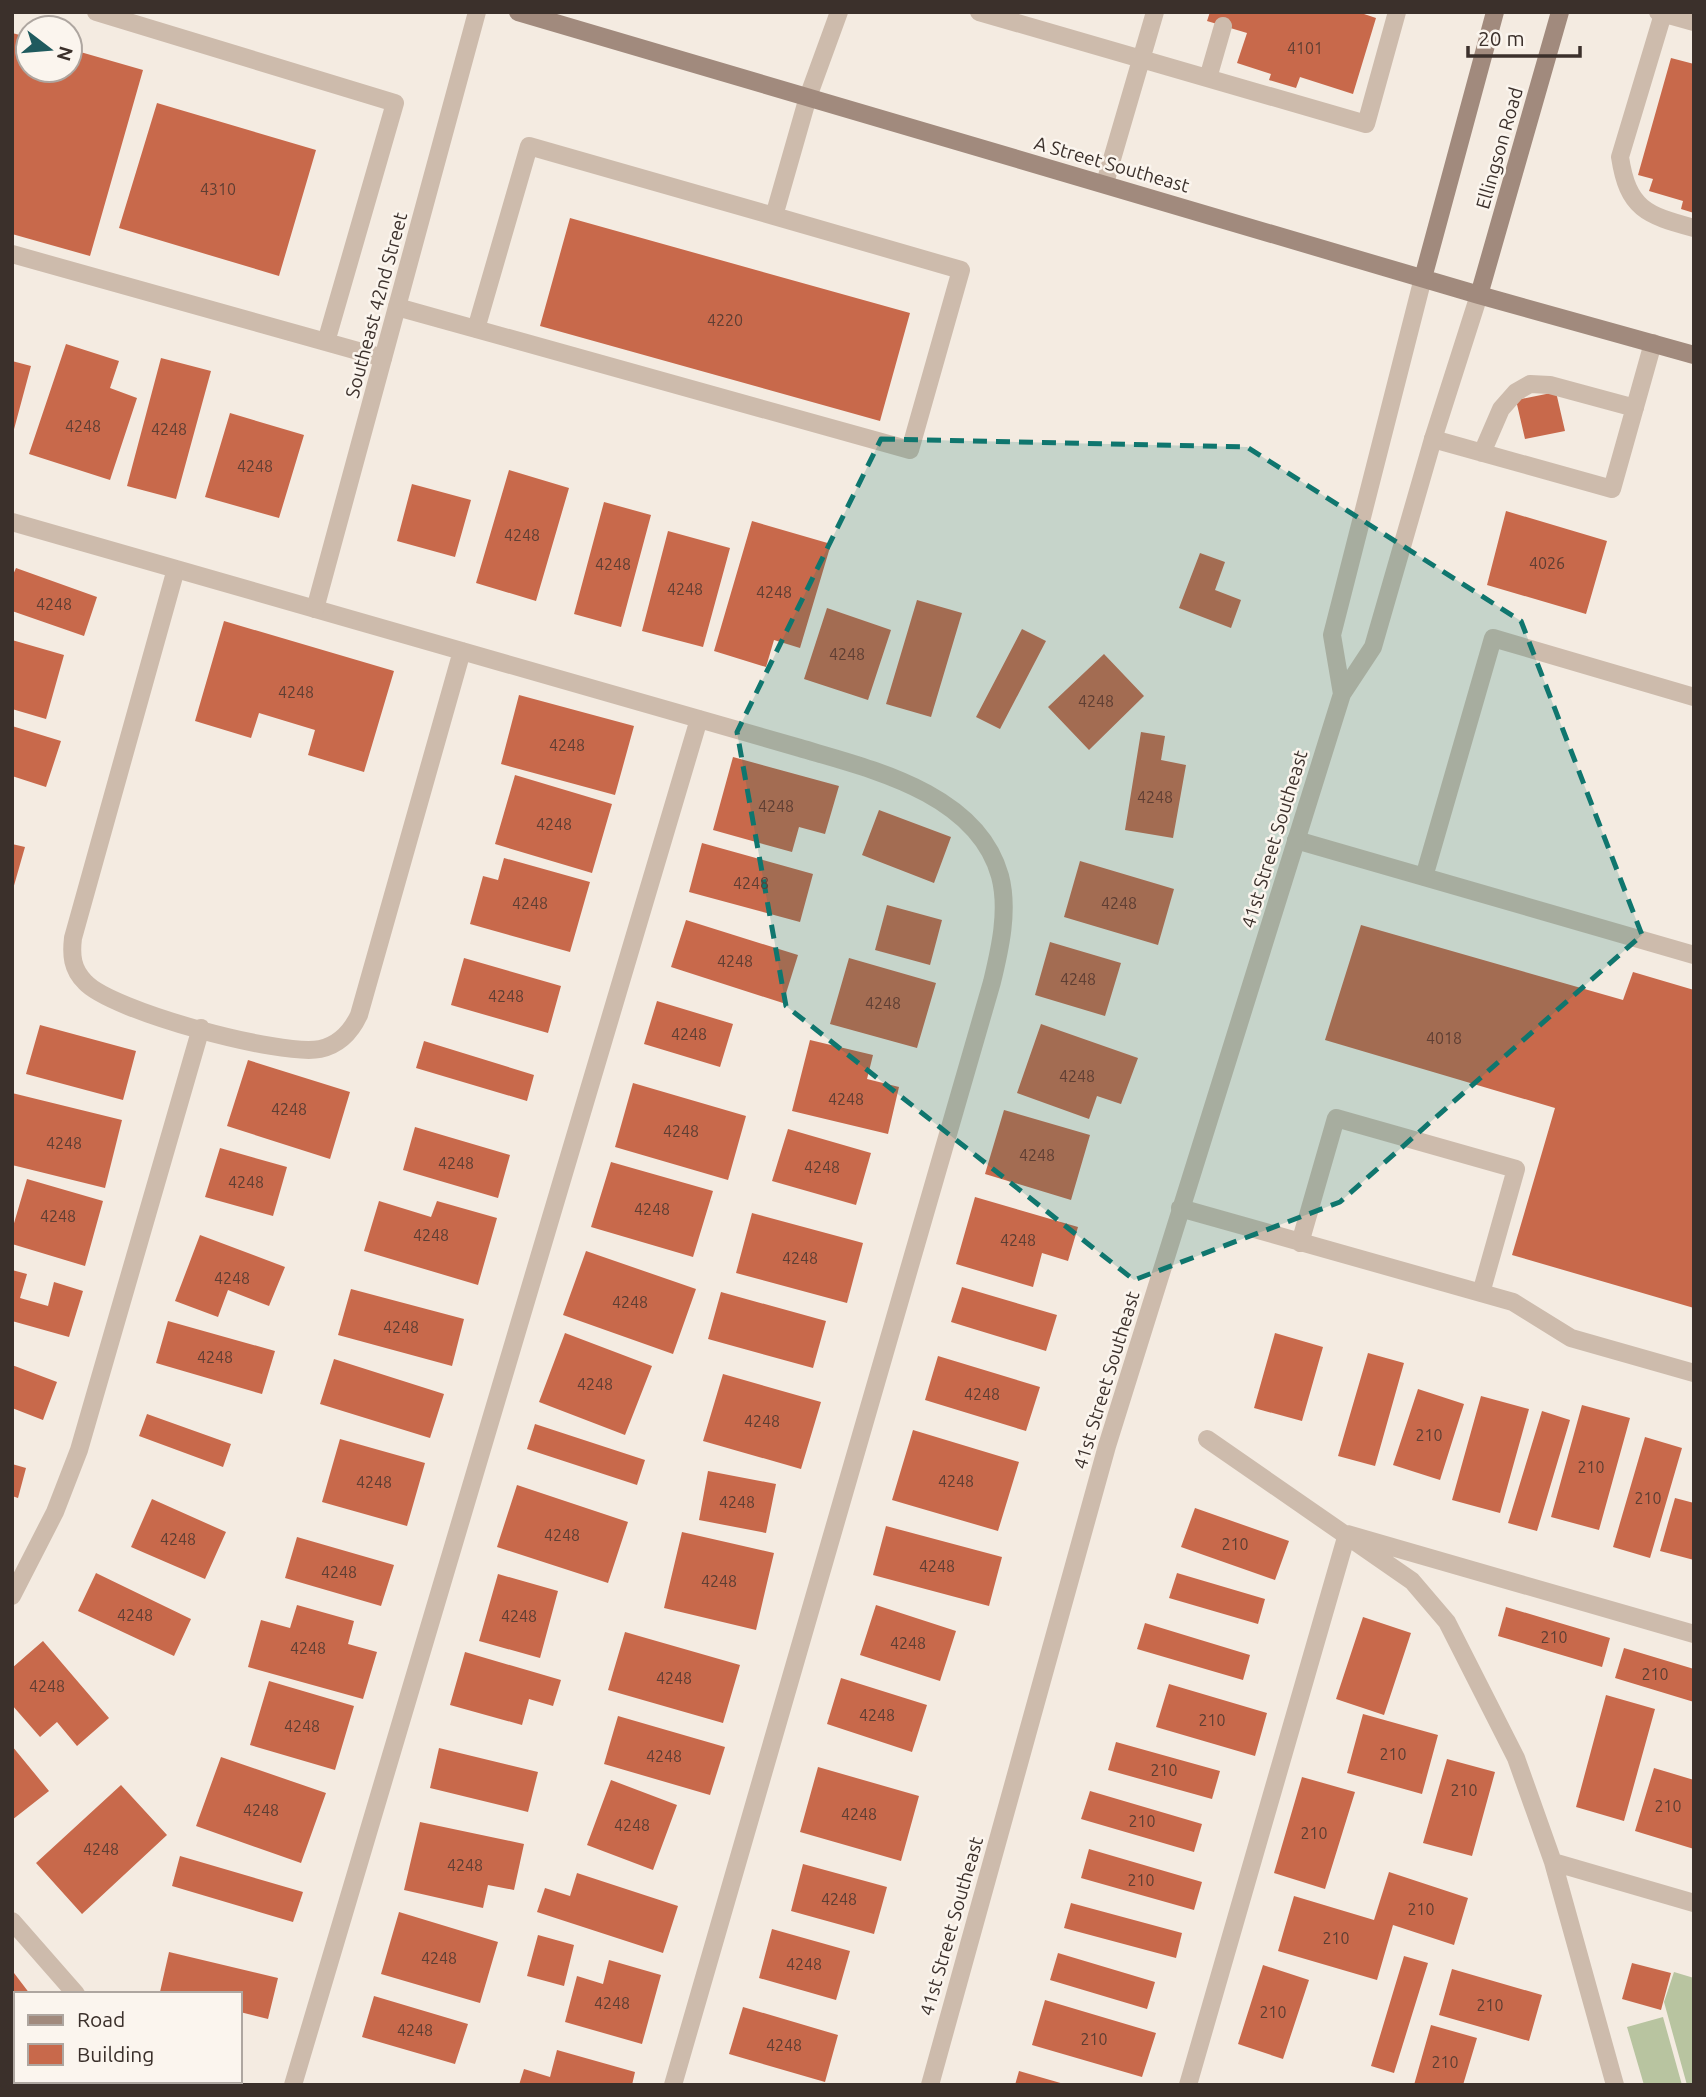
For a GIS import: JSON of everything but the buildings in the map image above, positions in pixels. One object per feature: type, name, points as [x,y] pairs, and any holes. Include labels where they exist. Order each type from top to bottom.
[{"type":"main road","name":"Ellingson Road","points":[[1423,278],[1495,12]]},
{"type":"main road","name":"Ellingson Road","points":[[1479,295],[1560,12]]},
{"type":"main road","name":"A Street Southeast","points":[[525,13],[1479,295],[1694,355]]},
{"type":"street","points":[[96,12],[395,103],[326,342]]},
{"type":"street","name":"Southeast 42nd Street","points":[[315,609],[477,12]]},
{"type":"street","points":[[774,216],[808,97],[839,12]]},
{"type":"street","points":[[979,12],[1366,124],[1398,12]]},
{"type":"street","points":[[1105,183],[1155,12]]},
{"type":"street","points":[[1694,22],[1660,13],[1620,157],[1623,180],[1632,199],[1651,216],[1694,228]]},
{"type":"street","points":[[1208,78],[1223,26]]},
{"type":"street","points":[[397,307],[910,450],[961,270],[529,146],[476,329]]},
{"type":"street","points":[[12,254],[383,358]]},
{"type":"street","name":"41st Street Southeast","points":[[1342,694],[1332,635],[1423,278]]},
{"type":"street","name":"41st Street Southeast","points":[[930,2085],[1107,1446],[1342,694],[1373,647],[1433,439],[1479,295]]},
{"type":"street","points":[[1433,439],[1612,489],[1653,344]]},
{"type":"street","points":[[1482,453],[1501,409],[1516,392],[1530,384],[1550,385],[1635,408]]},
{"type":"street","points":[[12,522],[847,762],[898,780],[937,800],[965,821],[986,846],[1000,876],[1004,912],[992,982],[673,2085]]},
{"type":"street","points":[[176,569],[75,924],[71,949],[77,972],[94,990],[124,1006],[265,1046],[304,1051],[328,1047],[354,1027],[462,651]]},
{"type":"street","points":[[1424,877],[1493,638],[1694,697]]},
{"type":"street","points":[[293,2085],[699,719]]},
{"type":"street","points":[[1296,840],[1694,955]]},
{"type":"street","points":[[12,1596],[45,1533],[79,1450],[201,1028]]},
{"type":"street","points":[[1300,1243],[1336,1118],[1516,1170],[1481,1293]]},
{"type":"street","points":[[1180,1208],[1513,1302],[1571,1338],[1694,1373]]},
{"type":"street","points":[[1207,1439],[1412,1581],[1447,1622],[1516,1758],[1553,1862],[1615,2085]]},
{"type":"street","points":[[1347,1534],[1694,1634]]},
{"type":"street","points":[[1193,2084],[1347,1534]]},
{"type":"street","points":[[1553,1862],[1694,1903]]},
{"type":"street","points":[[12,1921],[74,1992]]},
{"type":"highlighted area","points":[[881,439],[1247,447],[1521,621],[1642,935],[1340,1202],[1134,1280],[786,1006],[737,732]]},
{"type":"green space","points":[[1674,1972],[1694,1978],[1694,2085],[1687,2085],[1664,2002]]},
{"type":"green space","points":[[1663,2017],[1682,2085],[1644,2085],[1627,2027]]}]
